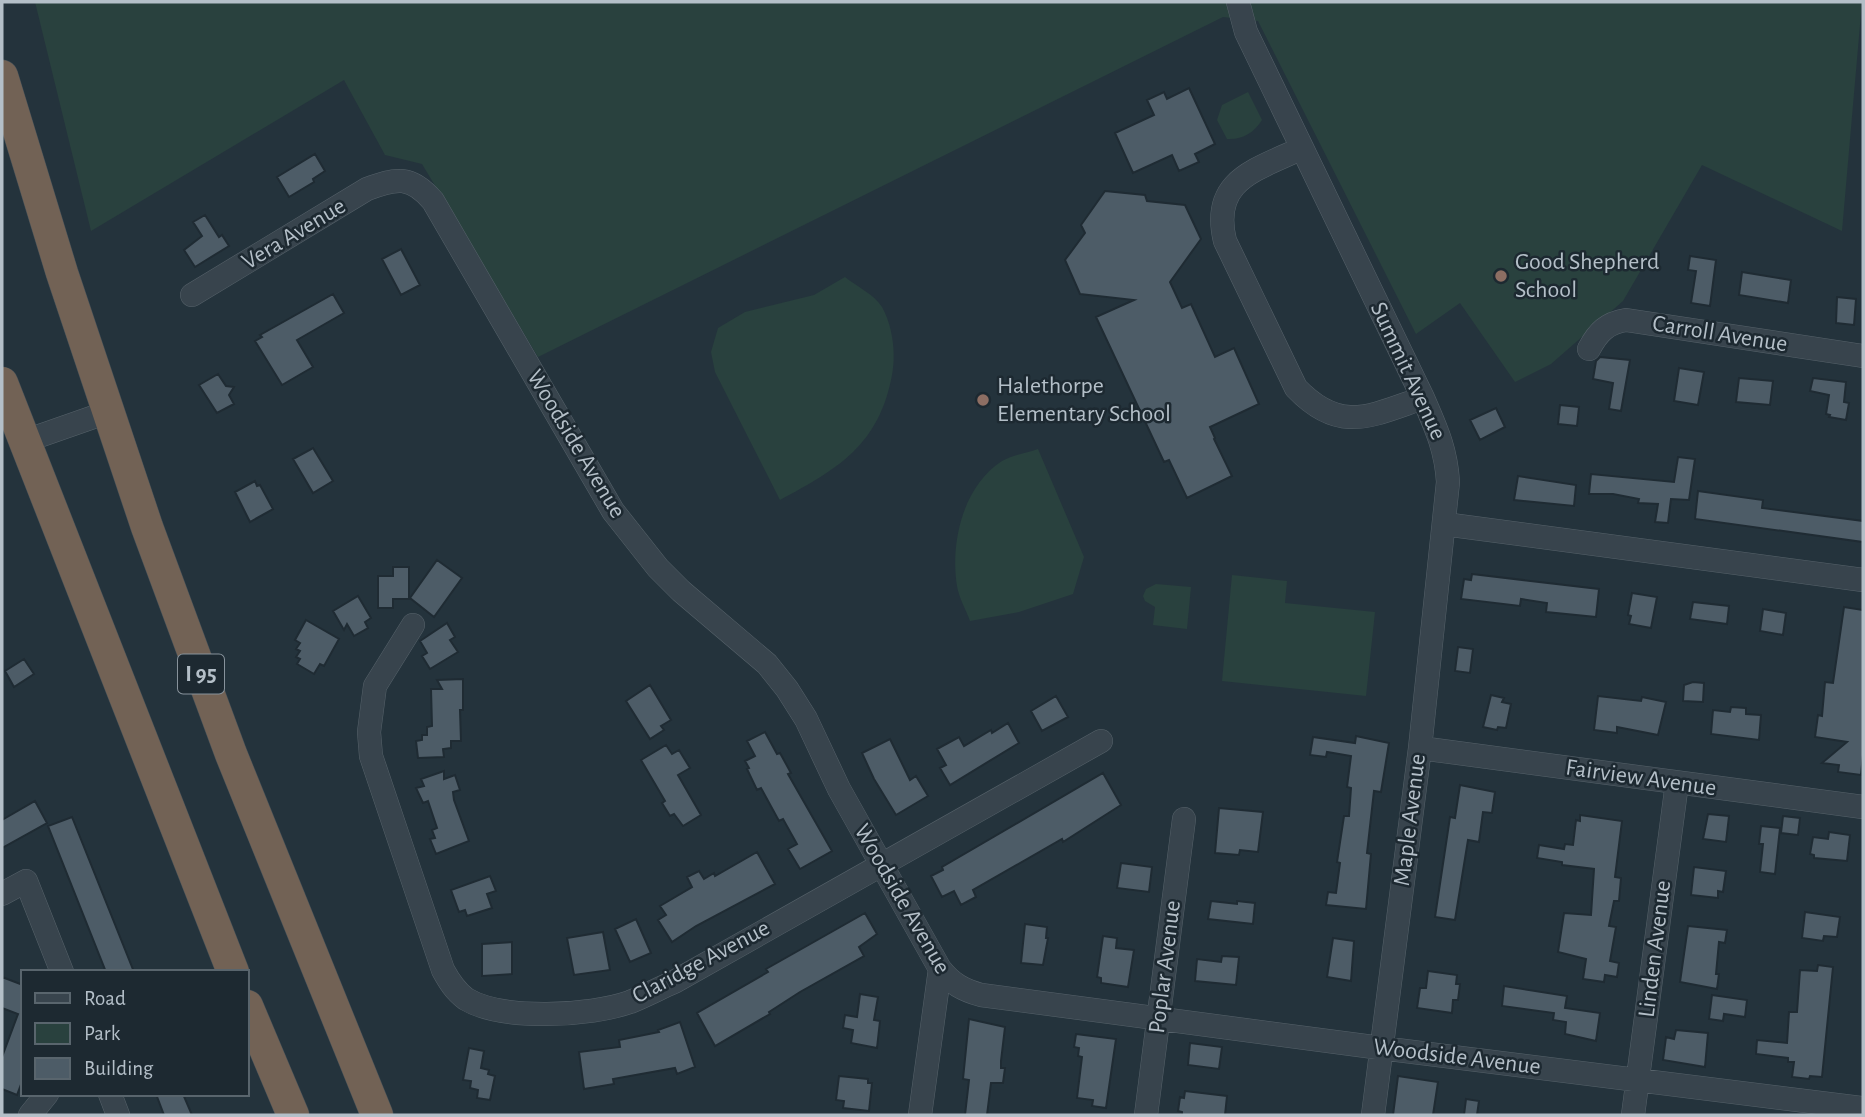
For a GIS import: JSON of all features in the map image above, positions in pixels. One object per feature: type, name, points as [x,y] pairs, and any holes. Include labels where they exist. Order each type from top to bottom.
[{"type":"highway","points":[[2,66],[5,89]]},
{"type":"highway","name":"I 95","points":[[5,89],[147,527],[231,754],[377,1115]]},
{"type":"highway","points":[[2,383],[232,970]]},
{"type":"highway","points":[[248,1008],[293,1115]]},
{"type":"street","name":"Summit Avenue","points":[[1238,2],[1245,32],[1443,442],[1448,482],[1444,524]]},
{"type":"street","points":[[1302,148],[1234,183],[1221,210],[1224,241],[1296,388],[1312,405],[1324,411],[1363,418],[1423,398]]},
{"type":"street","name":"Vera Avenue","points":[[192,296],[367,189],[398,180]]},
{"type":"street","name":"Woodside Avenue","points":[[398,180],[410,182],[424,190],[433,201],[613,511],[636,542],[681,592],[760,658],[787,689],[806,719],[839,789],[880,864],[940,970],[950,982],[981,995],[1381,1048],[1862,1106]]},
{"type":"street","name":"Carroll Avenue","points":[[1588,349],[1596,335],[1604,328],[1614,322],[1626,320],[1863,356]]},
{"type":"street","points":[[25,441],[108,412]]},
{"type":"street","points":[[1444,524],[1863,580]]},
{"type":"street","name":"Maple Avenue","points":[[1373,1115],[1420,748],[1444,524]]},
{"type":"street","name":"Claridge Avenue","points":[[413,625],[375,686],[369,732],[371,756],[443,970],[453,989],[466,999],[502,1012],[577,1012],[630,1002],[674,982],[1101,741]]},
{"type":"street","name":"Fairview Avenue","points":[[1420,748],[1863,807]]},
{"type":"street","name":"Linden Avenue","points":[[1633,1115],[1677,783]]},
{"type":"street","name":"Poplar Avenue","points":[[1146,1115],[1184,819]]},
{"type":"street","points":[[2,894],[26,881],[61,970]]},
{"type":"street","points":[[920,1115],[940,970]]},
{"type":"street","points":[[30,1115],[45,1096]]},
{"type":"street","points":[[111,1096],[118,1115]]},
{"type":"green space","name":"Good Shepherd School","points":[[35,2],[1862,2],[1842,231],[1702,165],[1623,301],[1551,364],[1515,382],[1460,303],[1416,334],[1258,21],[1223,17],[538,357],[422,164],[385,155],[344,80],[91,231]]},
{"type":"green space","points":[[1248,92],[1262,120],[1247,135],[1227,139],[1217,120],[1222,105]]},
{"type":"green space","points":[[845,277],[879,303],[889,323],[894,358],[886,399],[877,420],[853,452],[820,477],[780,500],[715,372],[711,352],[718,328],[745,312],[814,295]]},
{"type":"green space","points":[[1038,449],[1084,557],[1073,594],[1019,612],[970,621],[958,590],[955,569],[962,517],[978,485],[989,472],[1002,461]]},
{"type":"green space","points":[[1232,575],[1287,581],[1285,603],[1375,612],[1366,696],[1222,681]]},
{"type":"green space","points":[[1156,584],[1191,587],[1187,629],[1153,625],[1155,607],[1145,601],[1143,596],[1146,589]]},
{"type":"building","points":[[1189,88],[1215,144],[1195,154],[1199,162],[1179,171],[1172,155],[1133,173],[1115,133],[1154,115],[1147,100],[1164,92],[1167,99]]},
{"type":"building","points":[[315,154],[325,171],[313,179],[314,182],[289,197],[277,177]]},
{"type":"building","points":[[1105,191],[1145,195],[1147,201],[1185,205],[1201,239],[1170,282],[1182,308],[1191,304],[1215,357],[1234,348],[1259,404],[1210,427],[1232,476],[1187,498],[1169,460],[1164,462],[1096,317],[1134,300],[1080,294],[1065,260],[1085,233],[1081,225]]},
{"type":"building","points":[[205,215],[219,237],[222,235],[229,246],[195,267],[184,250],[202,236],[193,222]]},
{"type":"building","points":[[401,249],[420,285],[401,295],[382,259]]},
{"type":"building","points":[[1690,256],[1716,260],[1710,306],[1691,303],[1696,271],[1688,270]]},
{"type":"building","points":[[1742,272],[1791,280],[1788,303],[1739,295]]},
{"type":"building","points":[[333,294],[344,313],[297,340],[313,367],[282,385],[255,341],[262,337],[260,335]]},
{"type":"building","points":[[1837,297],[1856,299],[1854,325],[1836,323]]},
{"type":"building","points":[[1600,357],[1630,360],[1621,411],[1609,409],[1613,383],[1593,379],[1596,361]]},
{"type":"building","points":[[1679,368],[1704,372],[1698,405],[1674,401]]},
{"type":"building","points":[[218,374],[226,386],[234,387],[229,395],[234,404],[217,413],[199,385]]},
{"type":"building","points":[[1739,378],[1773,381],[1770,405],[1736,402]]},
{"type":"building","points":[[1813,378],[1846,382],[1844,402],[1849,403],[1846,420],[1826,414],[1829,395],[1810,391]]},
{"type":"building","points":[[1560,405],[1579,407],[1577,426],[1558,424]]},
{"type":"building","points":[[1496,408],[1505,427],[1480,440],[1470,420]]},
{"type":"building","points":[[313,448],[333,481],[313,493],[293,459]]},
{"type":"building","points":[[1678,457],[1695,459],[1689,500],[1671,499],[1668,523],[1655,522],[1658,504],[1638,503],[1639,499],[1613,494],[1589,494],[1591,474],[1674,482]]},
{"type":"building","points":[[1518,476],[1576,485],[1574,506],[1514,500]]},
{"type":"building","points":[[255,481],[273,509],[250,522],[235,492]]},
{"type":"building","points":[[1698,491],[1763,500],[1762,508],[1863,521],[1863,542],[1695,519]]},
{"type":"building","points":[[437,560],[462,578],[434,617],[410,598]]},
{"type":"building","points":[[393,567],[409,567],[409,599],[393,599],[393,608],[378,608],[378,576],[393,576]]},
{"type":"building","points":[[1472,574],[1599,589],[1596,617],[1546,612],[1547,603],[1521,599],[1520,606],[1461,599],[1464,579],[1471,580]]},
{"type":"building","points":[[1632,593],[1657,597],[1651,628],[1629,624]]},
{"type":"building","points":[[358,596],[371,618],[365,622],[368,628],[354,636],[347,624],[344,630],[333,611]]},
{"type":"building","points":[[1693,602],[1729,606],[1727,624],[1690,619]]},
{"type":"building","points":[[1844,607],[1863,610],[1861,775],[1838,772],[1839,765],[1822,763],[1847,742],[1815,737],[1818,715],[1822,716],[1825,682],[1833,683]]},
{"type":"building","points":[[1763,609],[1786,613],[1783,635],[1760,631]]},
{"type":"building","points":[[306,620],[339,639],[324,666],[320,664],[314,674],[297,664],[300,659],[296,657],[300,651],[296,649],[300,643],[295,640]]},
{"type":"building","points":[[447,623],[455,637],[450,640],[458,652],[430,669],[422,656],[427,653],[420,641]]},
{"type":"building","points":[[1458,647],[1473,649],[1470,673],[1455,671]]},
{"type":"building","points":[[24,659],[34,674],[14,687],[5,671]]},
{"type":"building","points":[[463,679],[461,741],[451,741],[451,748],[443,749],[444,757],[418,758],[416,741],[422,740],[422,735],[427,735],[427,727],[432,726],[431,689],[442,689],[437,680]]},
{"type":"building","points":[[1704,683],[1703,702],[1683,701],[1684,685]]},
{"type":"building","points":[[650,685],[671,720],[661,726],[664,730],[650,739],[626,701]]},
{"type":"building","points":[[1491,695],[1504,698],[1502,702],[1511,704],[1506,728],[1498,727],[1497,730],[1483,727]]},
{"type":"building","points":[[1056,696],[1068,717],[1042,731],[1031,711]]},
{"type":"building","points":[[1598,696],[1641,701],[1642,697],[1666,702],[1658,735],[1617,727],[1617,733],[1594,730]]},
{"type":"building","points":[[1731,707],[1746,708],[1746,714],[1761,715],[1759,740],[1711,734],[1713,710],[1730,712]]},
{"type":"building","points":[[1008,723],[1019,743],[950,785],[940,768],[946,765],[937,749],[959,737],[964,746]]},
{"type":"building","points":[[765,732],[777,754],[780,753],[791,773],[788,774],[832,851],[800,869],[788,849],[797,844],[783,819],[779,821],[761,788],[757,790],[747,769],[749,768],[745,761],[755,756],[747,741]]},
{"type":"building","points":[[1356,736],[1389,743],[1381,792],[1374,791],[1367,853],[1371,854],[1366,909],[1326,905],[1328,892],[1336,893],[1340,863],[1337,862],[1344,816],[1349,816],[1351,788],[1347,787],[1351,756],[1327,752],[1326,757],[1310,755],[1313,737],[1355,743]]},
{"type":"building","points":[[890,739],[910,780],[916,776],[928,796],[896,815],[862,753]]},
{"type":"building","points":[[666,745],[672,754],[679,750],[690,768],[678,775],[701,815],[683,826],[674,814],[670,816],[662,803],[665,801],[641,760]]},
{"type":"building","points":[[444,771],[444,779],[455,775],[460,790],[453,792],[454,800],[469,841],[436,854],[430,839],[435,838],[432,830],[437,828],[428,801],[423,803],[416,788],[424,786],[421,779]]},
{"type":"building","points":[[1103,773],[1121,805],[1063,842],[1062,839],[973,890],[976,897],[961,905],[954,891],[942,897],[931,876],[943,870],[942,867]]},
{"type":"building","points":[[1460,785],[1495,792],[1492,813],[1483,812],[1479,842],[1468,840],[1455,920],[1435,917],[1450,817],[1455,818]]},
{"type":"building","points":[[35,801],[47,823],[2,848],[2,820]]},
{"type":"building","points":[[1219,808],[1263,812],[1258,852],[1240,850],[1239,855],[1215,853]]},
{"type":"building","points":[[1708,814],[1729,816],[1726,842],[1703,839]]},
{"type":"building","points":[[1580,815],[1622,821],[1615,877],[1621,878],[1619,901],[1614,901],[1609,926],[1616,927],[1610,961],[1619,963],[1617,977],[1605,975],[1604,982],[1583,979],[1586,959],[1558,952],[1564,913],[1591,915],[1594,869],[1562,865],[1562,862],[1537,858],[1539,845],[1564,849],[1565,844],[1573,845],[1576,820],[1580,821]]},
{"type":"building","points":[[1783,816],[1800,818],[1798,835],[1781,833]]},
{"type":"building","points":[[72,817],[133,970],[105,970],[48,826]]},
{"type":"building","points":[[1761,826],[1780,828],[1775,874],[1760,872],[1763,844],[1759,844]]},
{"type":"building","points":[[1829,832],[1850,835],[1847,861],[1814,858],[1814,855],[1810,854],[1813,837],[1828,839]]},
{"type":"building","points":[[757,852],[775,884],[696,926],[672,942],[658,920],[666,915],[660,906],[692,887],[687,877],[699,871],[704,879],[714,873],[715,876]]},
{"type":"building","points":[[1121,863],[1152,867],[1149,892],[1117,888]]},
{"type":"building","points":[[1694,867],[1726,871],[1723,892],[1718,891],[1718,898],[1691,895]]},
{"type":"building","points":[[490,876],[496,891],[487,894],[492,908],[467,916],[465,910],[459,912],[451,890]]},
{"type":"building","points":[[1211,901],[1255,903],[1253,924],[1208,919]]},
{"type":"building","points":[[1805,912],[1840,917],[1837,937],[1824,936],[1823,941],[1802,938]]},
{"type":"building","points":[[865,913],[877,934],[859,947],[864,956],[800,992],[769,1012],[770,1014],[715,1046],[697,1013],[768,972],[766,969]]},
{"type":"building","points":[[636,919],[651,953],[630,962],[615,929]]},
{"type":"building","points":[[1025,924],[1047,927],[1048,938],[1043,965],[1021,963]]},
{"type":"building","points":[[1688,926],[1727,930],[1725,943],[1719,942],[1717,989],[1680,982]]},
{"type":"building","points":[[603,932],[610,970],[574,975],[567,938]]},
{"type":"building","points":[[1103,936],[1117,938],[1116,948],[1134,950],[1128,987],[1101,983],[1101,978],[1097,977]]},
{"type":"building","points":[[1333,938],[1354,941],[1351,981],[1327,977]]},
{"type":"building","points":[[512,942],[512,974],[482,976],[482,944]]},
{"type":"building","points":[[1222,956],[1239,957],[1236,985],[1195,981],[1197,959],[1221,962]]},
{"type":"building","points":[[1818,965],[1833,967],[1822,1077],[1792,1077],[1794,1062],[1788,1062],[1788,1058],[1756,1054],[1757,1040],[1787,1043],[1789,1012],[1797,1012],[1800,970],[1817,971]]},
{"type":"building","points":[[1428,971],[1457,975],[1456,984],[1460,984],[1458,1000],[1453,1000],[1452,1013],[1417,1008],[1420,988],[1426,988]]},
{"type":"building","points":[[2,977],[21,984],[21,1084],[17,1095],[2,1089],[2,1057],[18,1014],[2,1008]]},
{"type":"building","points":[[1504,986],[1567,996],[1565,1008],[1600,1013],[1596,1041],[1565,1034],[1566,1022],[1553,1020],[1554,1013],[1502,1006]]},
{"type":"building","points":[[860,994],[878,997],[874,1020],[880,1021],[877,1048],[851,1043],[853,1030],[843,1028],[845,1015],[857,1017]]},
{"type":"building","points":[[1712,995],[1747,1000],[1745,1017],[1724,1014],[1723,1021],[1709,1019]]},
{"type":"building","points":[[969,1019],[1005,1027],[1001,1061],[1001,1068],[1005,1068],[1003,1083],[991,1083],[987,1115],[965,1115],[969,1080],[963,1079]]},
{"type":"building","points":[[680,1022],[695,1067],[677,1074],[675,1068],[613,1079],[614,1084],[584,1089],[579,1052],[620,1047],[619,1040],[659,1032],[658,1030]]},
{"type":"building","points":[[1676,1030],[1708,1033],[1705,1067],[1663,1060],[1666,1037],[1674,1039]]},
{"type":"building","points":[[1076,1034],[1116,1039],[1106,1108],[1092,1106],[1093,1100],[1077,1098],[1082,1057],[1078,1056],[1079,1048],[1074,1047]]},
{"type":"building","points":[[1190,1043],[1222,1047],[1219,1069],[1188,1065]]},
{"type":"building","points":[[469,1048],[484,1051],[481,1068],[489,1070],[488,1074],[495,1076],[490,1100],[477,1098],[478,1090],[470,1088],[471,1081],[463,1080]]},
{"type":"building","points":[[839,1076],[868,1079],[868,1083],[872,1083],[869,1111],[843,1108],[844,1101],[836,1100]]},
{"type":"building","points":[[1398,1076],[1438,1082],[1433,1115],[1393,1115]]},
{"type":"building","points":[[1185,1091],[1227,1096],[1225,1115],[1182,1115],[1182,1112],[1178,1111],[1180,1097],[1184,1098]]},
{"type":"building","points":[[157,1096],[184,1096],[192,1115],[164,1115]]},
{"type":"building","points":[[1466,1099],[1479,1101],[1477,1115],[1464,1115]]},
{"type":"place","name":"Good Shepherd School","points":[[1501,276]]},
{"type":"place","name":"Halethorpe Elementary School","points":[[983,400]]}]
